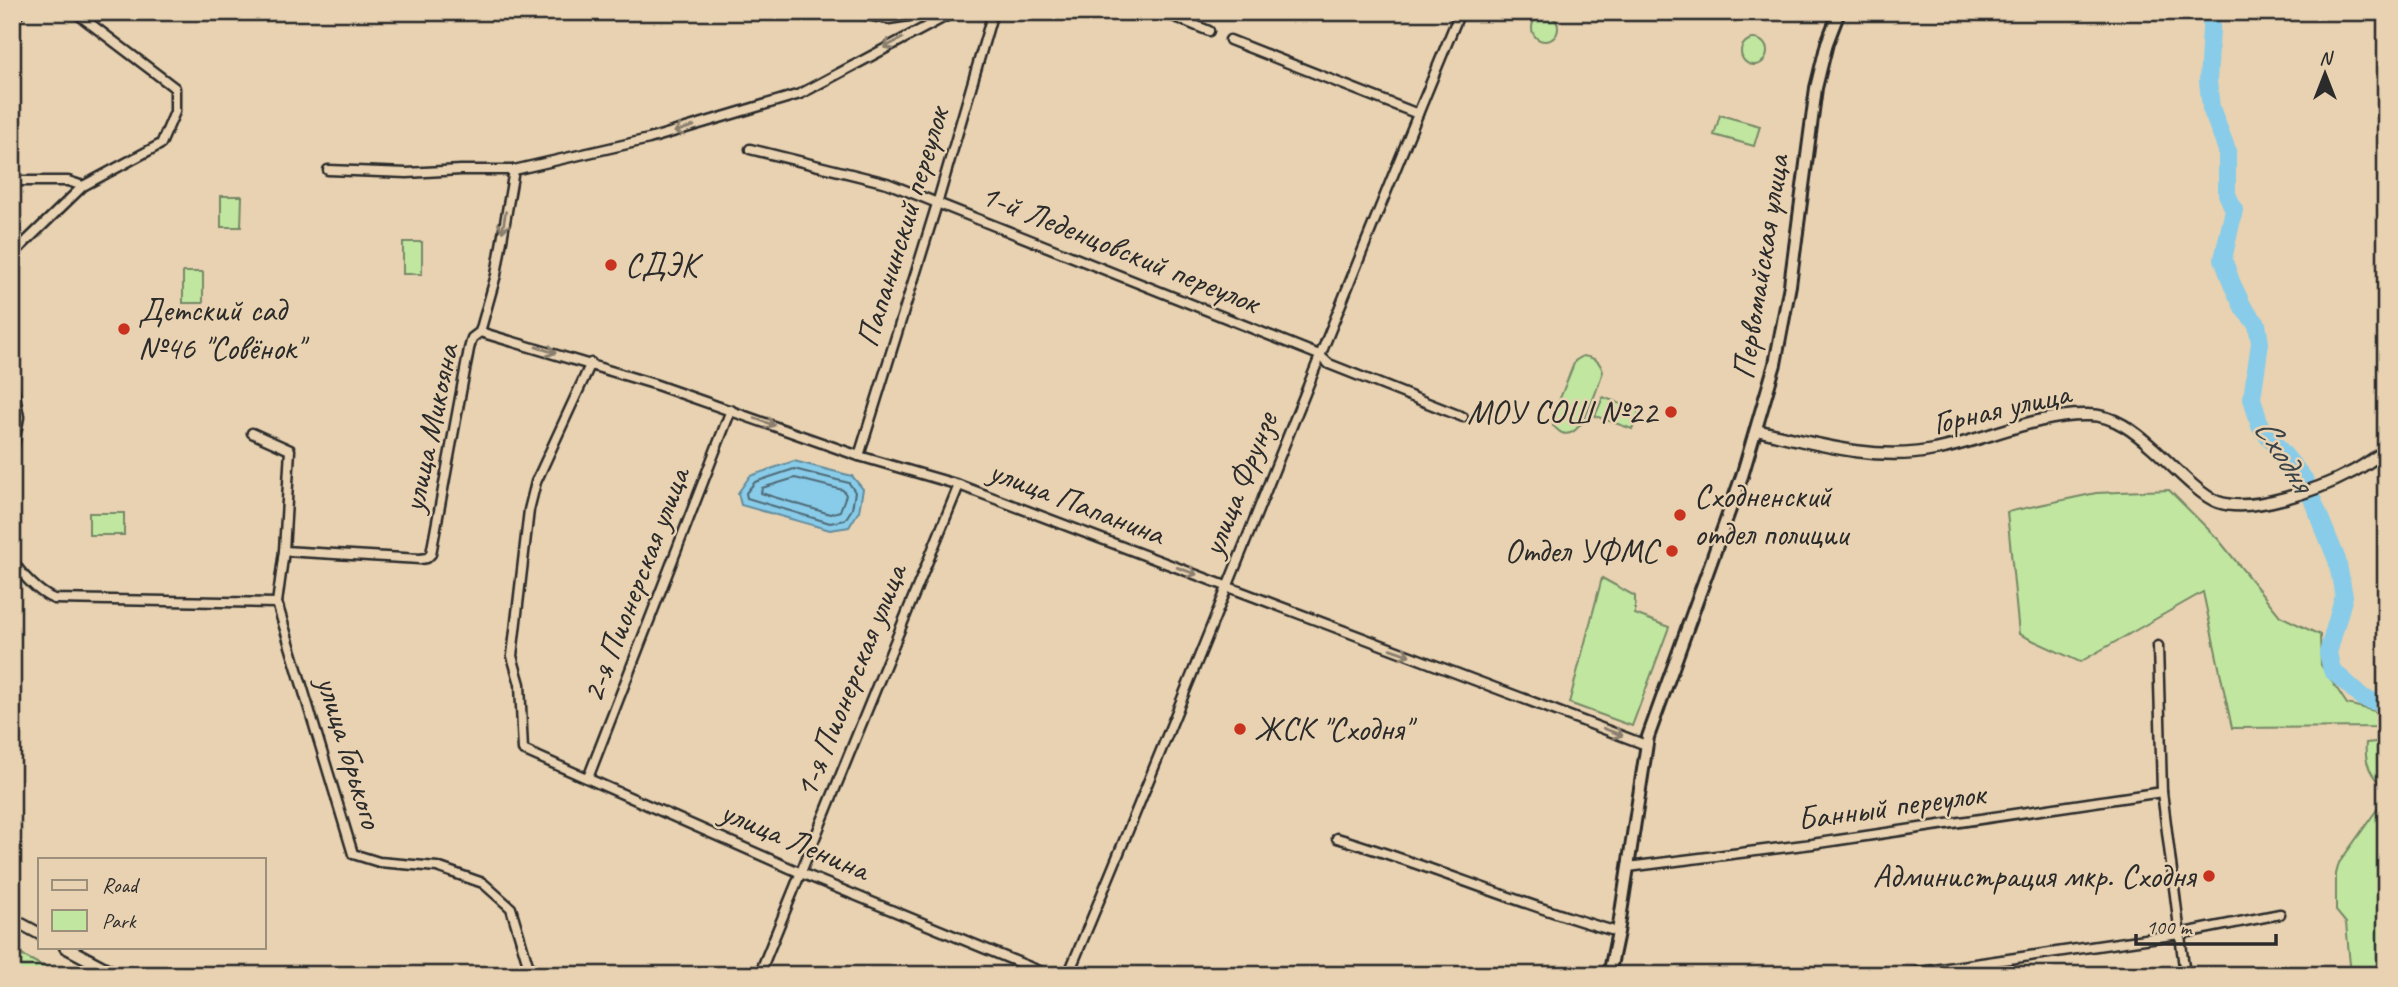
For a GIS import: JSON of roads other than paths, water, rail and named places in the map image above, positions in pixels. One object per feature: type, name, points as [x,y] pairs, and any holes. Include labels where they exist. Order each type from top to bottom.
[{"type":"main road","name":"Первомайская улица","points":[[1609,975],[1646,745],[1756,430],[1775,364],[1786,310],[1815,88],[1827,43],[1839,12]]},
{"type":"street","points":[[12,19],[21,12]]},
{"type":"street","points":[[12,255],[83,186],[161,144],[174,112],[175,88],[75,12]]},
{"type":"street","points":[[852,12],[889,19],[934,12]]},
{"type":"street","points":[[328,170],[407,173],[514,170],[649,139],[800,94],[954,12]]},
{"type":"street","name":"Папанинский переулок","points":[[859,456],[993,12]]},
{"type":"street","points":[[1163,12],[1209,31]]},
{"type":"street","name":"улица Фрунзе","points":[[1068,975],[1125,841],[1319,355],[1460,12]]},
{"type":"street","points":[[1230,40],[1418,114]]},
{"type":"street","name":"1-й Леденцовский переулок","points":[[750,149],[887,183],[1319,355],[1329,364],[1463,417]]},
{"type":"street","name":"улица Микояна","points":[[284,551],[420,559],[431,554],[469,349],[472,338],[480,332],[496,275],[514,170]]},
{"type":"street","points":[[12,181],[68,181],[83,186]]},
{"type":"street","name":"улица Папанина","points":[[480,332],[591,363],[859,456],[959,485],[1646,745]]},
{"type":"street","name":"улица Ленина","points":[[591,363],[536,482],[529,510],[512,656],[520,684],[523,750],[801,873],[1049,975]]},
{"type":"street","points":[[12,379],[19,417],[12,456]]},
{"type":"street","name":"2-я Пионерская улица","points":[[588,778],[731,410]]},
{"type":"street","name":"Горная улица","points":[[1756,430],[1842,449],[1911,454],[1936,450],[2029,424],[2090,414],[2107,417],[2122,424],[2217,502],[2244,507],[2320,487],[2353,472],[2386,450]]},
{"type":"street","name":"улица Горького","points":[[252,432],[290,450],[284,551],[276,603],[354,854],[379,862],[437,867],[483,883],[511,908],[529,972],[545,975]]},
{"type":"street","name":"1-я Пионерская улица","points":[[759,975],[959,485]]},
{"type":"street","points":[[12,558],[50,598],[276,603]]},
{"type":"street","points":[[2158,646],[2162,792],[2185,975]]},
{"type":"street","name":"Банный переулок","points":[[1628,867],[1812,844],[2162,792]]},
{"type":"street","points":[[1337,838],[1550,912],[1618,932]]},
{"type":"street","points":[[1900,975],[2179,934],[2280,914]]},
{"type":"street","points":[[12,919],[38,933]]},
{"type":"street","points":[[67,948],[118,975]]},
{"type":"water","points":[[794,461],[852,476],[863,489],[859,511],[849,527],[830,530],[741,505],[738,493],[750,476]]},
{"type":"waterway","name":"Сходня","points":[[2212,12],[2208,81],[2211,108],[2227,150],[2227,194],[2234,210],[2223,259],[2244,309],[2257,324],[2260,343],[2252,398],[2260,426],[2304,479],[2337,560],[2344,596],[2328,653],[2332,670],[2363,698],[2386,705]]},
{"type":"place","name":"СДЭК","points":[[611,265]]},
{"type":"place","name":"Детский сад №46 \"Совёнок\"","points":[[124,329]]},
{"type":"place","name":"МОУ СОШ №22","points":[[1671,412]]},
{"type":"place","name":"Сходненский отдел полиции","points":[[1680,515]]},
{"type":"place","name":"Отдел УФМС","points":[[1672,551]]},
{"type":"place","name":"ЖСК \"Сходня\"","points":[[1240,729]]},
{"type":"place","name":"Администрация мкр. Сходня","points":[[2209,876]]}]
